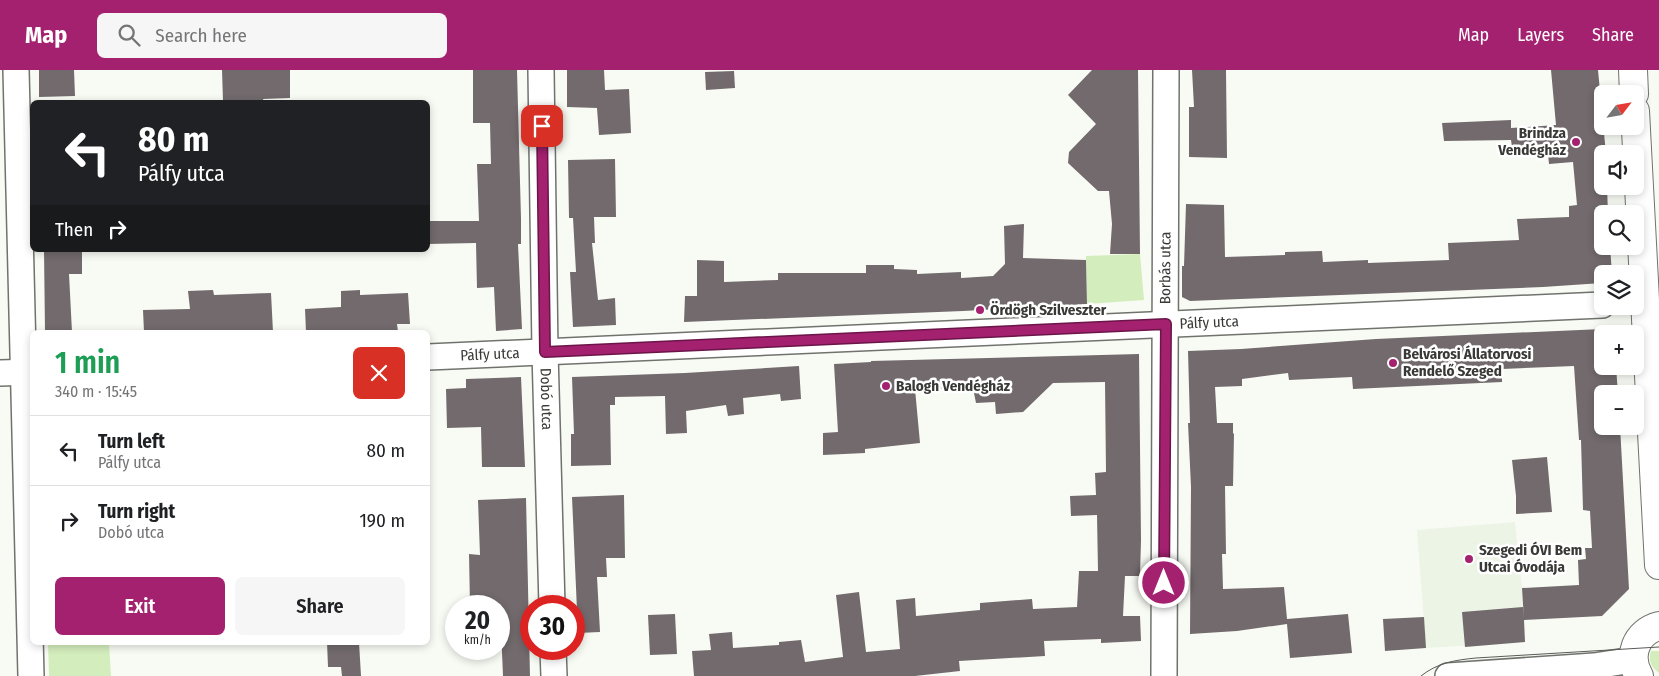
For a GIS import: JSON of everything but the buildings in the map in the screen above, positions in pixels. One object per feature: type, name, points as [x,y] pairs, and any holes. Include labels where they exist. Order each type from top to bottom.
[{"type":"street","points":[[16,70],[18,372],[31,676]]},
{"type":"street","name":"Dobó utca","points":[[541,70],[545,352],[552,595]]},
{"type":"street","name":"Borbás utca","points":[[1164,676],[1166,70]]},
{"type":"street","points":[[1633,70],[1634,85]]},
{"type":"street","points":[[1636,135],[1639,265]]},
{"type":"street","name":"Pálfy utca","points":[[430,357],[1594,305]]},
{"type":"street","points":[[1641,315],[1659,565]]},
{"type":"street","points":[[1448,676],[1594,666],[1636,668],[1634,648],[1639,638],[1645,632],[1659,626]]},
{"type":"street","points":[[553,660],[554,676]]},
{"type":"shaded area","name":"Szegedi ÓVI Bem Utcai Óvodája","points":[[1515,522],[1525,642],[1426,648],[1417,530]]},
{"type":"green space","points":[[1140,254],[1144,300],[1087,304],[1086,256]]},
{"type":"green space","points":[[48,645],[109,645],[111,676],[49,676]]},
{"type":"green space","points":[[1651,651],[1659,651],[1659,673],[1651,664]]},
{"type":"tram line","points":[[1421,676],[1440,665],[1468,659],[1659,647]]},
{"type":"place","name":"Brindza Vendégház","points":[[1576,142]]},
{"type":"place","name":"Ördögh Szilveszter","points":[[980,310]]},
{"type":"place","name":"Belvárosi Állatorvosi Rendelő Szeged","points":[[1393,363]]},
{"type":"place","name":"Balogh Vendégház","points":[[886,386]]},
{"type":"place","name":"Szegedi ÓVI Bem Utcai Óvodája","points":[[1469,559]]},
{"type":"route","points":[[542,126],[545,352],[1166,324],[1164,583]]}]
